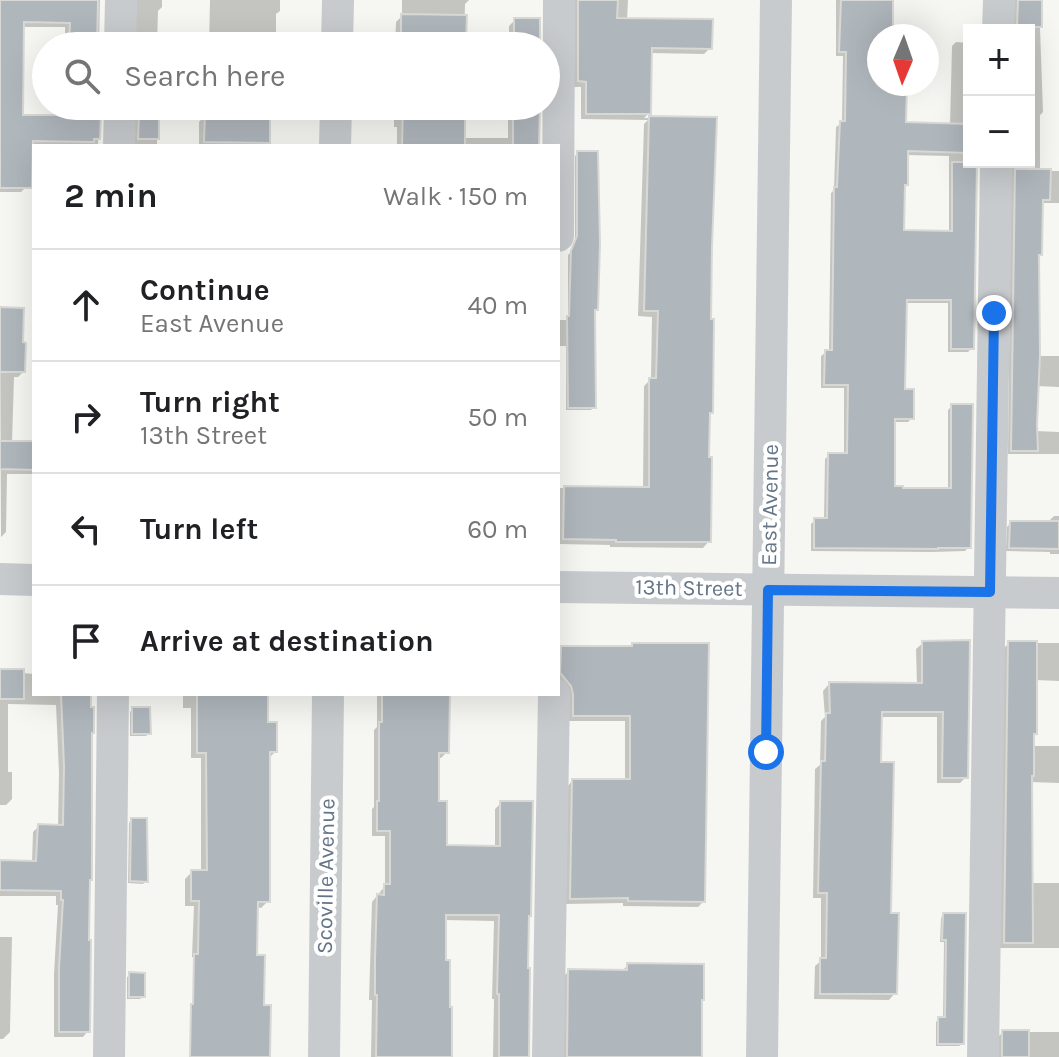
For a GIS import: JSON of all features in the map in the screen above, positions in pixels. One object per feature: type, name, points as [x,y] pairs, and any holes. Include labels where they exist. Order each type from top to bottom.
[{"type":"street","points":[[120,32],[121,0]]},
{"type":"street","points":[[337,32],[338,0]]},
{"type":"street","points":[[559,0],[559,32]]},
{"type":"street","name":"East Avenue","points":[[762,1057],[776,0]]},
{"type":"street","points":[[998,24],[999,0]]},
{"type":"street","points":[[119,144],[120,120]]},
{"type":"street","points":[[335,144],[336,120]]},
{"type":"street","points":[[558,120],[558,144]]},
{"type":"street","points":[[983,1057],[996,168]]},
{"type":"street","points":[[0,579],[32,580]]},
{"type":"street","name":"13th Street","points":[[560,587],[1059,593]]},
{"type":"street","points":[[109,1057],[113,696]]},
{"type":"street","name":"Scoville Avenue","points":[[324,1057],[328,696]]},
{"type":"street","points":[[548,1057],[554,696]]},
{"type":"building","points":[[0,0],[98,0],[97,32],[70,32],[70,23],[24,22],[23,115],[32,115],[32,120],[101,120],[100,139],[94,139],[94,142],[33,141],[32,188],[0,188]]},
{"type":"building","points":[[578,0],[618,0],[617,18],[713,19],[712,49],[652,48],[651,114],[586,114],[586,82],[578,81]]},
{"type":"building","points":[[841,0],[893,0],[893,24],[867,24],[867,96],[907,96],[906,122],[963,124],[963,153],[908,151],[904,230],[952,231],[952,162],[963,162],[963,168],[977,168],[974,349],[951,349],[951,300],[907,300],[905,389],[914,389],[914,419],[895,419],[895,486],[951,488],[951,404],[973,404],[971,548],[814,548],[814,518],[827,518],[828,453],[847,453],[848,385],[824,385],[825,350],[832,350],[834,187],[837,187],[840,121],[845,121],[846,52],[839,52]]},
{"type":"building","points":[[1018,0],[1042,0],[1042,27],[1017,24]]},
{"type":"building","points":[[401,14],[467,15],[466,32],[401,32]]},
{"type":"building","points":[[514,18],[540,18],[540,32],[514,32]]},
{"type":"building","points":[[649,116],[717,117],[711,319],[714,319],[713,413],[710,413],[709,457],[712,457],[711,542],[563,539],[564,486],[649,487],[649,378],[656,378],[658,311],[644,311]]},
{"type":"building","points":[[139,120],[159,120],[159,139],[138,139]]},
{"type":"building","points":[[205,120],[270,120],[270,143],[204,142]]},
{"type":"building","points":[[403,120],[465,120],[465,144],[402,144]]},
{"type":"building","points":[[513,120],[540,120],[539,144],[513,144]]},
{"type":"building","points":[[577,151],[598,151],[600,244],[598,310],[595,310],[596,408],[568,408],[567,316],[571,251],[577,236]]},
{"type":"building","points":[[1015,169],[1051,169],[1050,200],[1043,200],[1042,255],[1039,255],[1038,451],[1011,451]]},
{"type":"building","points":[[0,307],[24,308],[25,372],[0,372]]},
{"type":"building","points":[[0,441],[32,441],[32,470],[0,469]]},
{"type":"building","points":[[1010,521],[1059,521],[1059,549],[1009,548]]},
{"type":"building","points":[[970,640],[968,778],[942,778],[943,712],[882,712],[881,762],[894,762],[891,913],[899,913],[897,994],[820,994],[820,958],[826,958],[827,893],[818,893],[821,761],[825,761],[826,713],[830,713],[829,682],[922,683],[922,641]]},
{"type":"building","points":[[1008,641],[1037,641],[1037,734],[1034,734],[1032,776],[1033,943],[1004,943]]},
{"type":"building","points":[[632,643],[709,643],[705,902],[570,899],[572,779],[630,779],[630,716],[573,716],[571,686],[560,673],[561,646],[632,646]]},
{"type":"building","points":[[0,669],[24,669],[24,699],[0,699]]},
{"type":"building","points":[[61,696],[91,696],[94,733],[90,1032],[59,1032],[61,891],[0,890],[0,860],[36,861],[38,824],[63,825]]},
{"type":"building","points":[[197,696],[268,696],[268,722],[277,722],[277,752],[270,752],[270,902],[258,902],[257,955],[265,955],[264,1005],[271,1005],[270,1057],[190,1057],[199,901],[191,901],[191,870],[207,870],[206,753],[197,753]]},
{"type":"building","points":[[382,696],[450,696],[449,753],[439,753],[439,801],[447,801],[447,845],[500,846],[500,801],[533,801],[529,1057],[499,1057],[499,915],[446,915],[452,1057],[376,1057],[377,894],[384,895],[384,884],[390,884],[390,831],[377,831],[379,722],[382,722]]},
{"type":"building","points":[[132,707],[150,707],[151,734],[132,734]]},
{"type":"building","points":[[131,818],[147,818],[148,882],[130,881]]},
{"type":"building","points":[[943,913],[966,913],[964,1044],[938,1044],[938,1017],[945,1017],[946,940],[942,940]]},
{"type":"building","points":[[627,963],[704,964],[702,1057],[567,1057],[568,969],[627,970]]},
{"type":"building","points":[[129,972],[145,973],[145,997],[129,997]]},
{"type":"building","points":[[1002,1030],[1029,1030],[1029,1057],[1002,1057]]},
{"type":"route","points":[[766,752],[768,590],[990,592],[994,313]]}]
